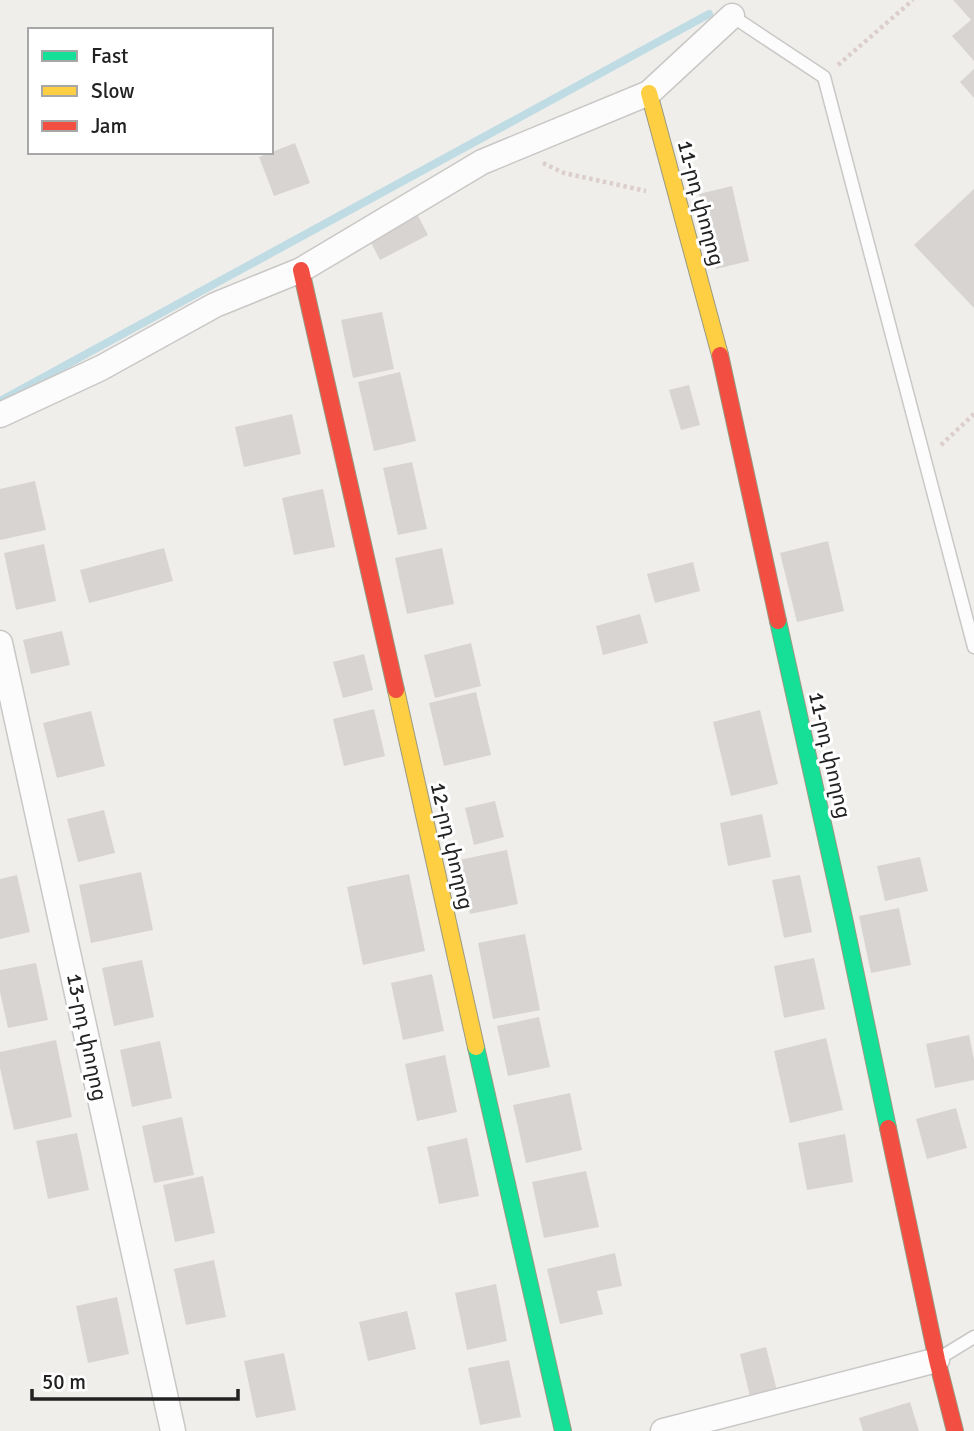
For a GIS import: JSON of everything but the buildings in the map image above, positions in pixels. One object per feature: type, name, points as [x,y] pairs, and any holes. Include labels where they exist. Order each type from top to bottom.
[{"type":"street","points":[[0,415],[101,368],[215,304],[301,270],[482,162],[649,93],[732,16]]},
{"type":"street","name":"11-րդ փողոց","points":[[649,93],[723,364],[937,1360],[956,1431]]},
{"type":"street","name":"12-րդ փողոց","points":[[301,270],[563,1431]]},
{"type":"street","name":"13-րդ փողոց","points":[[0,643],[173,1431]]},
{"type":"street","points":[[663,1431],[937,1360]]},
{"type":"lane","points":[[732,16],[824,77],[974,648]]},
{"type":"lane","points":[[937,1360],[974,1337]]},
{"type":"path","points":[[824,77],[913,0]]},
{"type":"path","points":[[512,150],[564,173],[677,198]]},
{"type":"path","points":[[925,460],[974,414]]},
{"type":"waterway","points":[[0,401],[709,14]]},
{"type":"traffic: fast","points":[[778,621],[888,1128]]},
{"type":"traffic: fast","points":[[476,1047],[563,1431]]},
{"type":"traffic: slow","points":[[649,93],[720,355]]},
{"type":"traffic: slow","points":[[396,690],[476,1047]]},
{"type":"traffic: jam","points":[[301,270],[396,690]]},
{"type":"traffic: jam","points":[[720,355],[778,621]]},
{"type":"traffic: jam","points":[[888,1128],[937,1360],[955,1431]]}]
